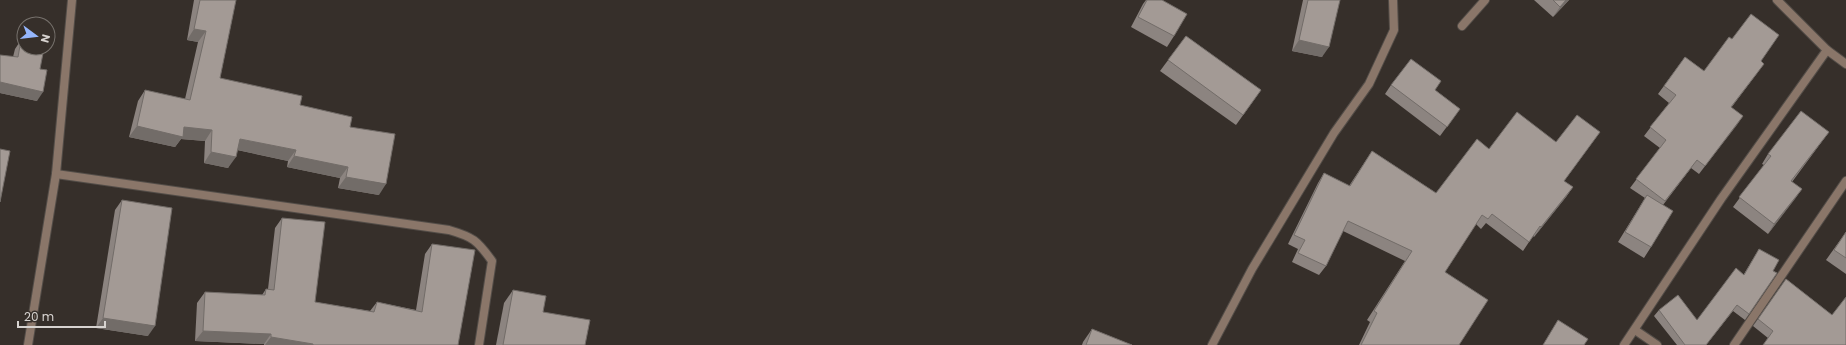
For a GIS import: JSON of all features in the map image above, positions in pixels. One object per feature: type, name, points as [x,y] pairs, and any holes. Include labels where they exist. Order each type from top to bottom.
[{"type":"street","points":[[28,345],[56,174],[72,0]]},
{"type":"street","points":[[1212,345],[1252,269],[1334,133],[1368,84],[1394,30],[1393,0]]},
{"type":"street","points":[[1462,26],[1485,0]]},
{"type":"street","points":[[1777,0],[1827,50],[1846,64]]},
{"type":"street","points":[[1624,345],[1721,199],[1827,50]]},
{"type":"street","points":[[56,174],[449,230],[469,236],[480,244],[492,261],[479,345]]},
{"type":"street","points":[[1734,345],[1846,181]]},
{"type":"street","points":[[1635,330],[1657,345]]},
{"type":"building","points":[[200,0],[236,0],[220,78],[302,96],[300,105],[352,117],[350,127],[395,134],[386,184],[346,177],[348,167],[294,156],[296,150],[240,139],[236,157],[211,152],[212,130],[184,127],[183,137],[137,126],[145,90],[190,100],[206,31],[194,29]]},
{"type":"building","points":[[1147,0],[1162,0],[1187,14],[1174,36],[1138,17]]},
{"type":"building","points":[[1308,0],[1340,0],[1329,47],[1299,40]]},
{"type":"building","points":[[1553,0],[1566,0],[1560,7]]},
{"type":"building","points":[[1751,14],[1779,35],[1761,61],[1764,64],[1731,107],[1743,116],[1705,166],[1697,160],[1665,201],[1636,179],[1666,140],[1650,127],[1676,95],[1664,86],[1685,57],[1704,71],[1729,37],[1732,39]]},
{"type":"building","points":[[1186,36],[1261,90],[1243,115],[1168,60]]},
{"type":"building","points":[[0,55],[18,57],[42,56],[40,69],[47,70],[43,92],[0,82]]},
{"type":"building","points":[[1411,59],[1441,81],[1435,90],[1460,109],[1447,127],[1391,85]]},
{"type":"building","points":[[1801,111],[1829,132],[1791,181],[1802,189],[1774,224],[1739,197],[1771,156],[1768,154]]},
{"type":"building","points":[[1517,112],[1556,142],[1577,115],[1600,132],[1564,181],[1573,187],[1541,227],[1540,226],[1529,242],[1492,214],[1488,219],[1482,215],[1445,272],[1488,300],[1459,345],[1361,345],[1377,313],[1374,311],[1412,251],[1348,221],[1326,266],[1298,253],[1305,240],[1294,235],[1324,173],[1350,186],[1372,151],[1436,193],[1477,139],[1489,149]]},
{"type":"building","points":[[0,149],[10,151],[0,202]]},
{"type":"building","points":[[1647,195],[1673,211],[1651,247],[1625,232]]},
{"type":"building","points":[[122,200],[172,208],[155,326],[103,318]]},
{"type":"building","points":[[282,218],[325,222],[315,302],[374,312],[377,302],[422,312],[432,244],[475,250],[458,345],[313,345],[271,337],[271,334],[203,331],[205,292],[265,295],[266,289],[274,290]]},
{"type":"building","points":[[1846,232],[1846,258],[1834,250]]},
{"type":"building","points":[[1759,249],[1779,260],[1773,271],[1777,273],[1749,314],[1737,305],[1706,345],[1685,345],[1659,310],[1678,295],[1697,320],[1736,268],[1744,275]]},
{"type":"building","points":[[1786,279],[1832,315],[1846,297],[1846,345],[1763,345],[1773,331],[1758,319]]},
{"type":"building","points":[[513,290],[546,296],[543,312],[590,320],[585,345],[503,345]]},
{"type":"building","points":[[1558,320],[1588,339],[1584,345],[1543,345]]},
{"type":"building","points":[[1092,329],[1132,345],[1086,345]]}]
